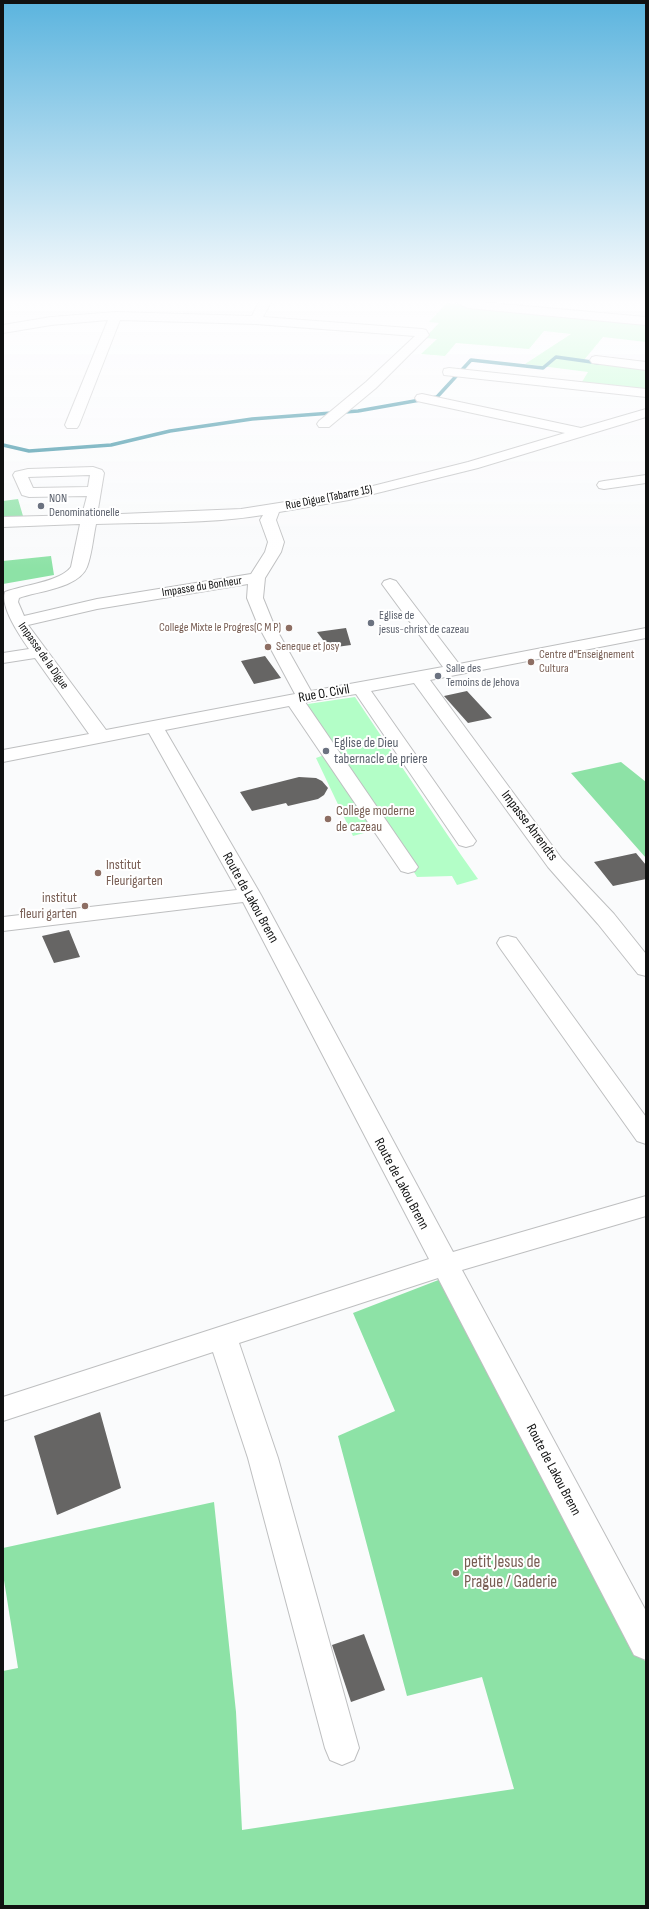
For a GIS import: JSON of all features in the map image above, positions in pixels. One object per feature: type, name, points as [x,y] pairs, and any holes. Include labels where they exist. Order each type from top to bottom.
[{"type":"street","points":[[72,425],[86,391]]},
{"type":"street","points":[[324,424],[363,391]]},
{"type":"street","points":[[628,391],[646,393]]},
{"type":"street","points":[[422,398],[580,433]]},
{"type":"street","name":"Rue Digue (Tabarre 15)","points":[[3,522],[187,517],[241,514],[273,509],[349,496],[473,466],[646,413]]},
{"type":"street","points":[[632,417],[646,427]]},
{"type":"street","points":[[88,519],[95,491],[97,473],[93,471],[28,473],[20,475],[27,492],[29,493],[95,491]]},
{"type":"street","points":[[604,485],[646,479]]},
{"type":"street","points":[[257,578],[273,552],[276,542],[268,520],[273,509]]},
{"type":"street","name":"Impasse de la Digue","points":[[88,519],[78,567],[72,576],[61,581],[24,590],[12,595],[10,602],[18,622],[101,737]]},
{"type":"street","name":"Impasse du Bonheur","points":[[18,622],[97,604],[257,578],[255,598],[300,698],[408,867]]},
{"type":"street","points":[[390,584],[454,670]]},
{"type":"street","name":"Rue O. Civil","points":[[3,756],[300,698],[646,634]]},
{"type":"street","points":[[3,658],[40,652]]},
{"type":"street","name":"Impasse Ahrendts","points":[[420,677],[555,863],[606,919],[646,969]]},
{"type":"street","points":[[360,687],[466,841]]},
{"type":"street","name":"Route de Lakou Brenn","points":[[154,726],[250,895],[444,1265],[646,1644]]},
{"type":"street","points":[[3,924],[250,895]]},
{"type":"street","points":[[508,943],[646,1135]]},
{"type":"street","points":[[3,1410],[444,1265],[646,1206]]},
{"type":"street","points":[[223,1338],[263,1458],[342,1748]]},
{"type":"green space","points":[[18,499],[23,516],[3,516],[3,501]]},
{"type":"green space","points":[[51,556],[54,575],[3,584],[3,561]]},
{"type":"green space","points":[[355,697],[478,879],[457,885],[452,876],[417,877],[386,827],[353,836],[316,758],[327,754],[301,705]]},
{"type":"green space","points":[[621,762],[646,782],[646,858],[571,773]]},
{"type":"green space","points":[[441,1279],[646,1663],[646,1906],[3,1906],[3,1671],[18,1668],[3,1574],[3,1548],[214,1502],[236,1712],[242,1830],[514,1789],[482,1677],[407,1696],[338,1436],[395,1411],[353,1313]]},
{"type":"building","points":[[346,628],[351,645],[329,648],[317,632]]},
{"type":"building","points":[[265,656],[281,678],[254,684],[241,661]]},
{"type":"building","points":[[467,691],[492,718],[468,723],[444,696]]},
{"type":"building","points":[[299,777],[316,778],[322,781],[328,788],[324,795],[318,799],[288,806],[286,803],[252,811],[240,792]]},
{"type":"building","points":[[636,853],[646,865],[646,879],[613,886],[594,862]]},
{"type":"building","points":[[69,930],[80,957],[54,963],[42,936]]},
{"type":"building","points":[[100,1412],[121,1488],[57,1515],[34,1436]]},
{"type":"building","points":[[364,1634],[385,1690],[351,1702],[332,1645]]},
{"type":"waterway","points":[[3,445],[29,451],[111,445],[170,431],[252,419],[358,411],[437,397],[442,391]]},
{"type":"place","name":"NON Denominationelle","points":[[41,506]]},
{"type":"place","name":"Eglise de jesus-christ de cazeau","points":[[371,623]]},
{"type":"place","name":"College Mixte le Progres(C M P)","points":[[289,628]]},
{"type":"place","name":"Seneque et Josy","points":[[268,647]]},
{"type":"place","name":"Centre d\"Enseignement Cultura","points":[[531,662]]},
{"type":"place","name":"Salle des Temoins de Jehova","points":[[438,676]]},
{"type":"place","name":"Eglise de Dieu tabernacle de priere","points":[[326,751]]},
{"type":"place","name":"College moderne de cazeau","points":[[328,819]]},
{"type":"place","name":"Institut Fleurigarten","points":[[98,873]]},
{"type":"place","name":"institut fleuri garten","points":[[85,906]]},
{"type":"place","name":"petit Jesus de Prague / Gaderie","points":[[456,1573]]}]
